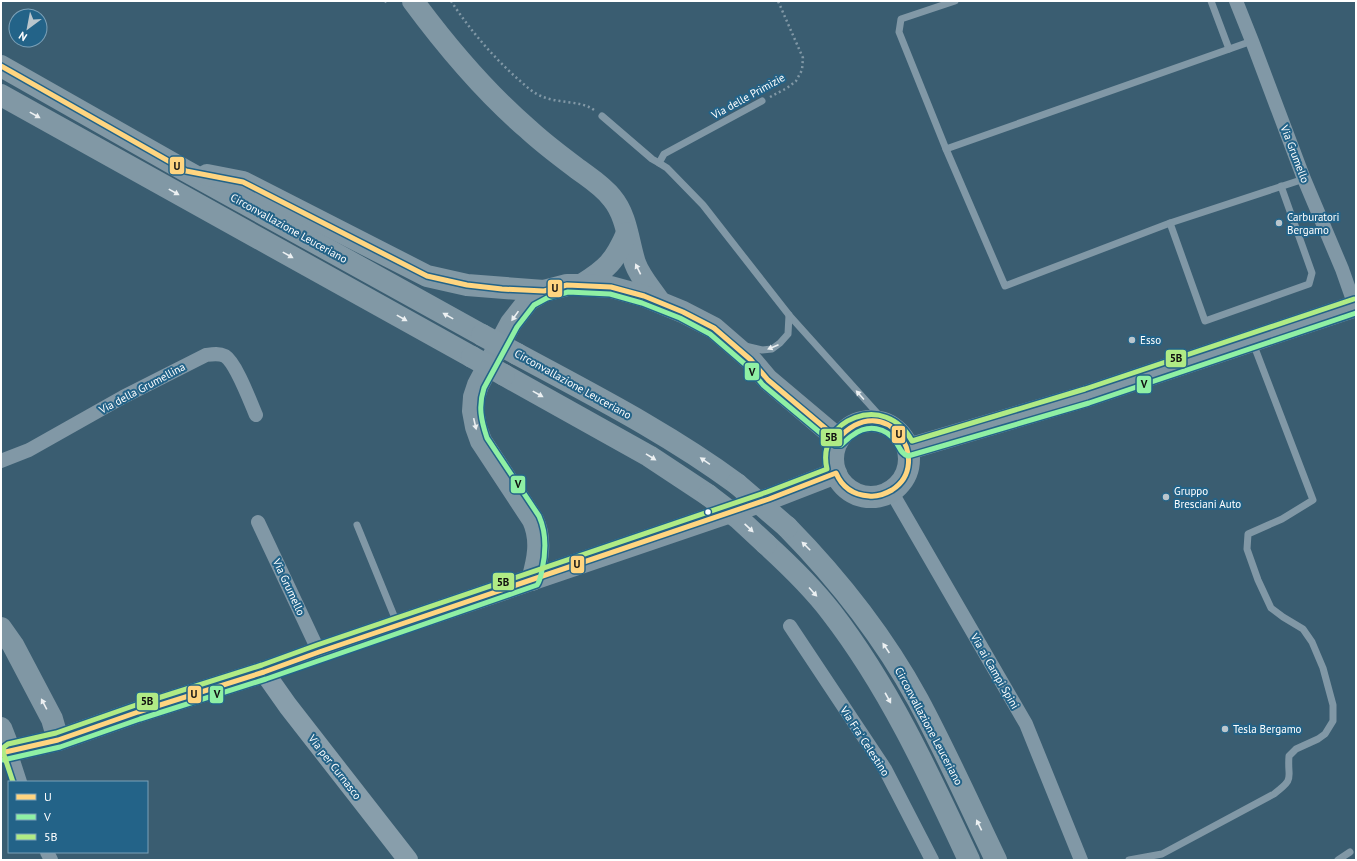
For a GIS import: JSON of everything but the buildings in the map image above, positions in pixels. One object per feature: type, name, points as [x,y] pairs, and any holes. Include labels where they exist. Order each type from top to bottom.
[{"type":"highway","name":"Circonvallazione Leuceriano","points":[[1,66],[186,171],[516,354],[646,424],[691,452],[737,484],[810,550],[868,622],[899,668],[917,699],[996,860]]},
{"type":"highway","name":"Circonvallazione Leuceriano","points":[[1,95],[649,456],[708,495],[738,518],[797,574],[830,611],[858,649],[878,680],[931,779],[969,860]]},
{"type":"highway","points":[[186,171],[243,182],[427,276],[467,286],[544,291]]},
{"type":"main road","points":[[413,1],[440,37],[526,128],[551,149],[600,185],[612,198],[620,209],[636,264],[646,283],[659,301]]},
{"type":"main road","points":[[581,285],[593,278],[613,261],[618,254],[627,233]]},
{"type":"main road","points":[[532,580],[538,551],[537,528],[481,441],[476,427],[473,411],[474,397],[478,386],[511,323],[529,300],[544,291],[567,286],[581,285],[611,287],[659,301],[683,312],[714,328],[751,360],[768,380],[838,439]]},
{"type":"main road","name":"Via Grumello","points":[[908,449],[1087,396],[1356,306]]},
{"type":"main road","points":[[865,421],[876,421],[886,424],[896,430],[908,449],[909,464],[905,475],[899,484],[891,491],[875,496],[859,495],[849,490],[841,483],[836,473],[833,462],[834,450],[838,439],[845,430],[854,424],[865,421]]},
{"type":"main road","points":[[1,728],[5,752],[58,740],[138,712],[264,672],[769,499],[836,473]]},
{"type":"main road","points":[[1,628],[13,645],[52,720],[58,740]]},
{"type":"street","name":"Via Grumello","points":[[1236,1],[1304,178],[1356,306]]},
{"type":"street","name":"Via della Grumellina","points":[[1,462],[29,450],[123,397],[206,355],[216,353],[225,357],[232,363],[256,415]]},
{"type":"street","name":"Via ai Campi Spini","points":[[891,491],[1026,724],[1080,860]]},
{"type":"street","name":"Via Grumello","points":[[258,522],[319,652]]},
{"type":"street","name":"Via Fra' Celestino","points":[[790,626],[885,769],[932,860]]},
{"type":"street","name":"Via per Curnasco","points":[[264,672],[288,706],[408,860]]},
{"type":"street","points":[[5,752],[20,781]]},
{"type":"lane","points":[[954,1],[901,19],[899,32],[946,149],[1006,286],[1170,223],[1304,178]]},
{"type":"lane","points":[[1211,1],[1229,50]]},
{"type":"lane","points":[[946,149],[1252,41]]},
{"type":"lane","name":"Via delle Primizie","points":[[659,163],[664,154],[762,101]]},
{"type":"lane","points":[[602,116],[652,159],[667,168],[703,205],[789,315],[886,424]]},
{"type":"lane","points":[[1170,223],[1205,320],[1309,284],[1312,273],[1281,186]]},
{"type":"lane","points":[[730,342],[762,350],[772,349],[788,334],[789,315]]},
{"type":"lane","points":[[1129,860],[1162,854],[1274,794],[1286,785],[1290,779],[1288,764],[1289,756],[1296,749],[1318,739],[1325,734],[1333,721],[1333,705],[1323,668],[1312,642],[1303,629],[1271,608],[1258,580],[1247,549],[1248,534],[1282,519],[1313,500],[1252,341]]},
{"type":"lane","points":[[357,525],[398,625]]},
{"type":"lane","points":[[1338,860],[1350,852]]},
{"type":"path","points":[[385,1],[388,4]]},
{"type":"path","points":[[451,1],[483,43],[508,70],[530,89],[540,96],[555,101],[582,104],[592,108],[602,116]]},
{"type":"path","name":"Via delle Primizie","points":[[762,101],[787,88],[796,81],[802,70],[804,58],[778,1]]},
{"type":"transit line","name":"U","points":[[1,66],[186,171],[243,182],[427,276],[467,285],[502,289],[544,291],[567,285],[611,287],[644,296],[683,312],[714,328],[751,360],[768,380],[838,439],[856,425],[873,421],[888,425],[899,434],[906,448],[908,463],[904,478],[892,490],[881,495],[869,496],[853,492],[841,482],[836,473],[769,499],[264,672],[138,712],[58,740],[1,753]]},
{"type":"transit line","name":"V","points":[[3,760],[60,747],[140,719],[266,679],[537,585],[540,580],[545,550],[545,536],[542,523],[539,516],[487,438],[482,419],[481,401],[484,388],[517,327],[534,305],[547,298],[568,292],[610,294],[642,303],[680,318],[710,334],[746,365],[763,385],[835,445],[841,445],[850,437],[865,429],[871,428],[882,430],[887,433],[896,442],[902,452],[908,456],[1089,403],[1356,313]]},
{"type":"transit line","name":"5B","points":[[13,781],[3,752],[4,747],[8,744],[56,733],[136,705],[262,665],[767,492],[827,469],[826,451],[832,436],[842,425],[855,418],[871,415],[886,417],[900,426],[912,441],[1085,389],[1354,299]]},
{"type":"place","name":"Carburatori Bergamo","points":[[1279,223]]},
{"type":"place","name":"Esso","points":[[1132,340]]},
{"type":"place","name":"Gruppo Bresciani Auto","points":[[1166,497]]},
{"type":"place","name":"Tesla Bergamo","points":[[1225,729]]}]
